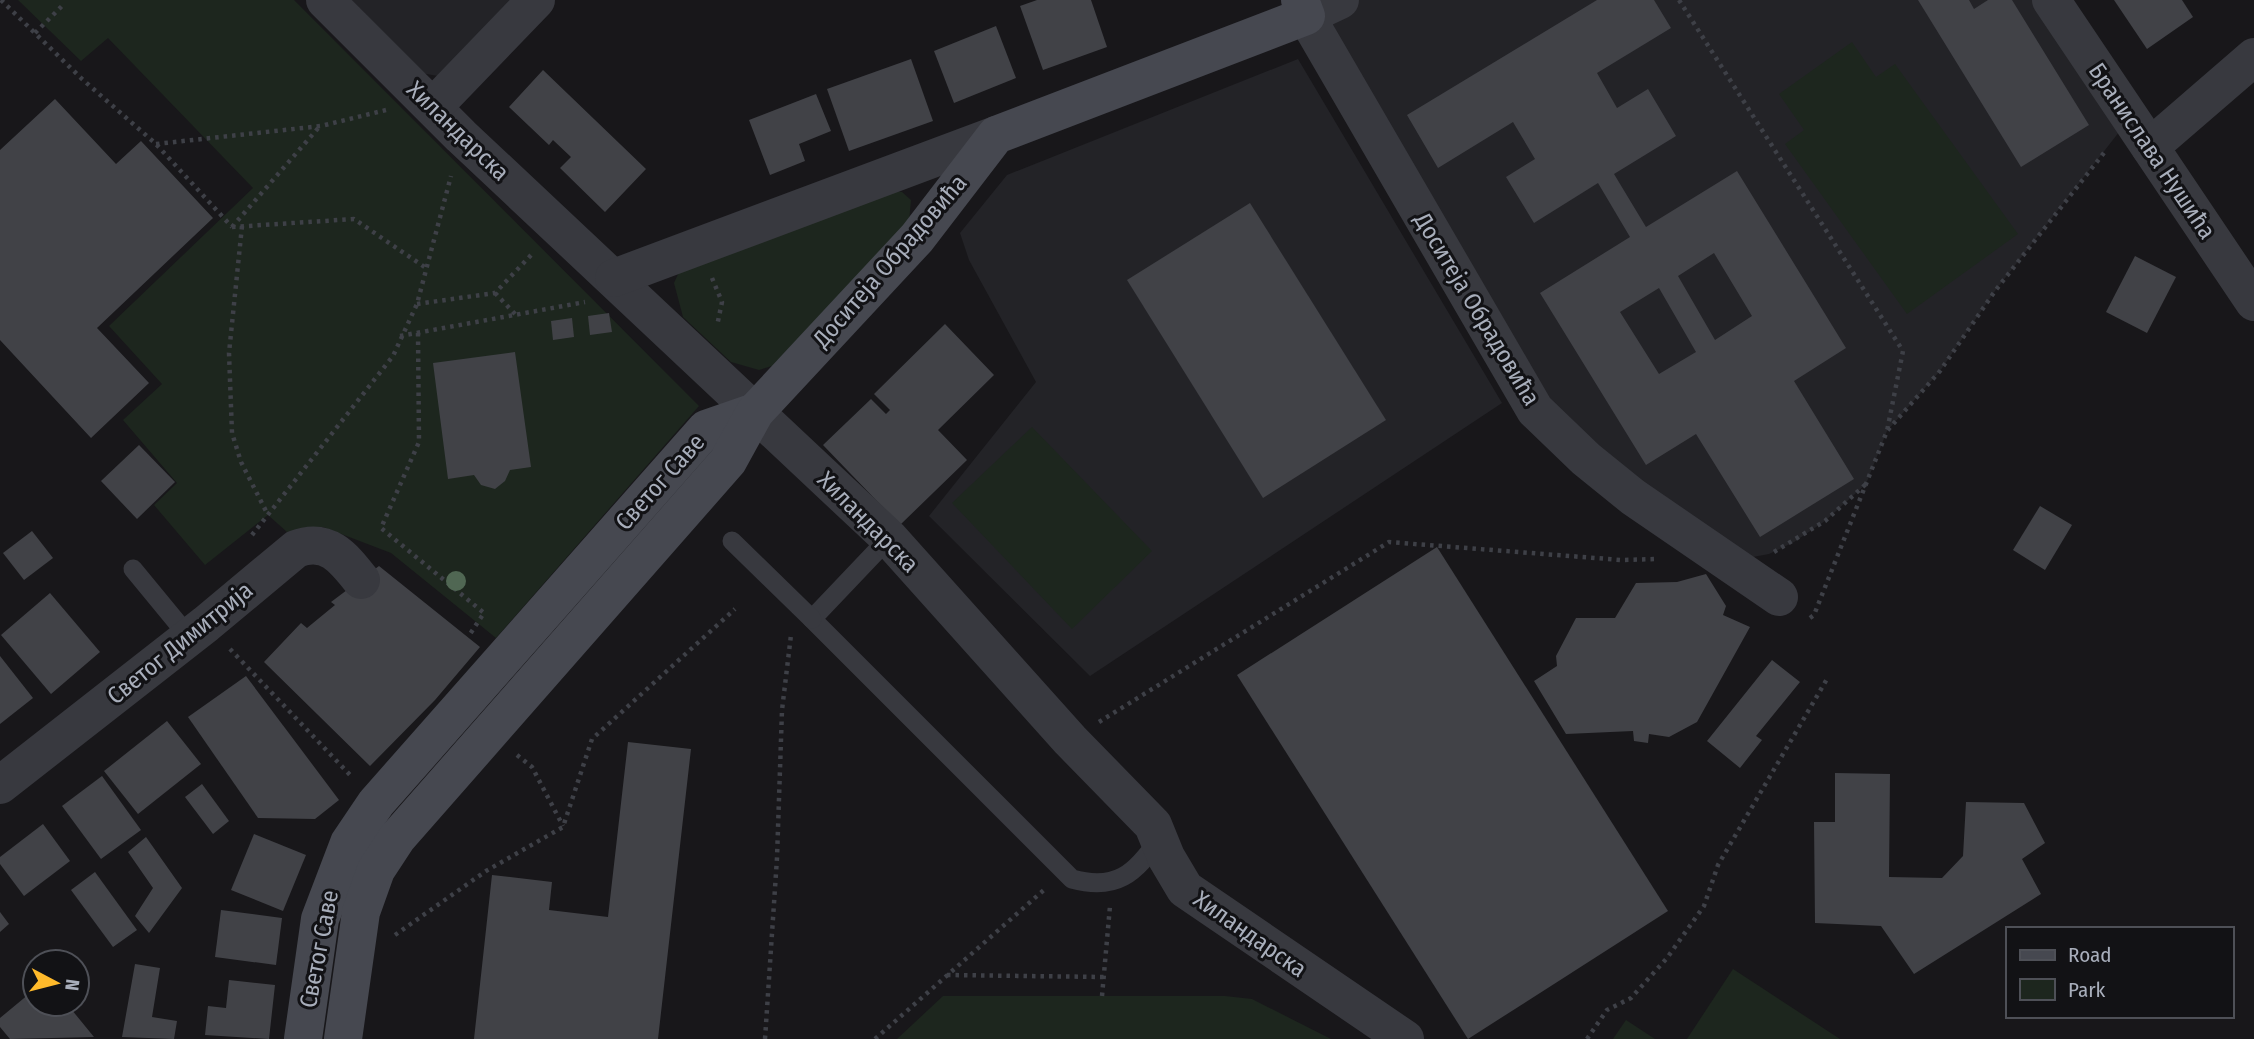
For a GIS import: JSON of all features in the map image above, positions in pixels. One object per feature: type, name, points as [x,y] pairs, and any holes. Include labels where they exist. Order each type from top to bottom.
[{"type":"street","name":"Хиландарска","points":[[325,0],[433,107],[603,290],[698,357],[889,538],[1070,740],[1153,825],[1185,889],[1405,1039]]},
{"type":"street","points":[[433,107],[536,0]]},
{"type":"street","name":"Бранислава Нушића","points":[[2051,0],[2254,302]]},
{"type":"street","name":"Доситеја Обрадовића","points":[[755,412],[917,238],[996,135],[1315,5],[1535,410],[1586,459],[1633,497],[1725,558],[1792,609]]},
{"type":"street","points":[[2150,148],[2254,57]]},
{"type":"street","points":[[603,290],[695,250],[996,135]]},
{"type":"street","name":"Светог Саве","points":[[303,1039],[324,906],[349,843],[376,803],[706,429],[755,412]]},
{"type":"street","name":"Светог Саве","points":[[344,1039],[361,912],[376,870],[431,797],[728,461],[755,412]]},
{"type":"street","name":"Светог Димитрија","points":[[0,785],[198,631],[296,549],[309,544],[337,551],[361,580]]},
{"type":"lane","points":[[812,619],[889,538]]},
{"type":"lane","points":[[732,541],[1072,879],[1093,885],[1125,878],[1145,859],[1159,839]]},
{"type":"lane","points":[[134,569],[198,631]]},
{"type":"path","points":[[1,0],[156,144],[232,227]]},
{"type":"path","points":[[1679,0],[1903,351],[1887,432],[1814,615],[1792,609]]},
{"type":"path","points":[[35,33],[64,4]]},
{"type":"path","points":[[156,144],[321,126],[395,108]]},
{"type":"path","points":[[232,227],[321,126]]},
{"type":"path","points":[[1887,432],[1940,371],[1995,291],[2107,149]]},
{"type":"path","points":[[248,540],[393,356],[417,304],[454,163]]},
{"type":"path","points":[[232,227],[355,219],[426,268]]},
{"type":"path","points":[[243,226],[229,353],[232,433],[241,463],[268,515]]},
{"type":"path","points":[[417,304],[495,293],[538,248]]},
{"type":"path","points":[[695,250],[720,293],[722,302],[715,336],[698,357]]},
{"type":"path","points":[[400,336],[516,315],[603,290]]},
{"type":"path","points":[[495,293],[516,315]]},
{"type":"path","points":[[418,333],[419,442],[381,528],[484,613],[468,637]]},
{"type":"path","points":[[1725,558],[1769,554],[1794,542],[1825,521],[1866,484]]},
{"type":"path","points":[[1070,740],[1389,542],[1621,559],[1660,559]]},
{"type":"path","points":[[765,1039],[777,858],[782,710],[796,603]]},
{"type":"path","points":[[387,940],[486,871],[563,827],[592,739],[735,609]]},
{"type":"path","points":[[198,631],[376,803]]},
{"type":"path","points":[[1587,1039],[1608,1010],[1630,998],[1667,958],[1704,906],[1718,865],[1827,679]]},
{"type":"path","points":[[531,767],[563,827]]},
{"type":"path","points":[[875,1039],[1065,872]]},
{"type":"path","points":[[1102,996],[1112,881]]},
{"type":"path","points":[[947,975],[1104,977]]},
{"type":"shaded area","points":[[347,0],[515,0],[438,76],[421,73]]},
{"type":"shaded area","points":[[1340,0],[2051,0],[2130,118],[1995,291],[1940,371],[1887,431],[1866,484],[1825,521],[1794,542],[1769,554],[1742,559],[1586,459],[1306,16]]},
{"type":"shaded area","points":[[1298,59],[1502,403],[1090,676],[929,516],[1036,382],[969,260],[960,233],[1007,175]]},
{"type":"green space","points":[[18,0],[294,0],[699,406],[496,638],[391,553],[323,527],[287,532],[268,515],[205,565],[154,505],[177,483],[123,420],[162,384],[109,326],[253,188],[108,38],[81,61]]},
{"type":"green space","points":[[1852,42],[1876,77],[1895,64],[2018,234],[1907,314],[1785,144],[1804,130],[1779,94]]},
{"type":"green space","points":[[889,190],[902,192],[911,200],[909,222],[772,366],[759,370],[731,362],[683,317],[674,283],[680,270]]},
{"type":"green space","points":[[1032,427],[1152,551],[1072,629],[952,503]]},
{"type":"green space","points":[[1733,969],[1840,1039],[1687,1039]]},
{"type":"green space","points":[[943,996],[1225,996],[1252,999],[1331,1039],[897,1039]]},
{"type":"green space","points":[[1626,1020],[1655,1039],[1613,1039]]},
{"type":"building","points":[[1037,0],[1091,0],[1107,47],[1043,70],[1020,6]]},
{"type":"building","points":[[1597,0],[1654,0],[1671,28],[1597,73],[1617,108],[1648,89],[1676,136],[1614,174],[1646,227],[1737,171],[1846,348],[1794,381],[1854,479],[1760,537],[1696,434],[1646,465],[1540,293],[1630,237],[1598,183],[1534,223],[1506,177],[1535,159],[1513,122],[1438,168],[1407,115]],"holes":[[[1714,253],[1752,316],[1715,340],[1678,276]],[[1659,288],[1696,352],[1659,374],[1620,312]]]},
{"type":"building","points":[[1918,0],[1969,0],[1974,9],[1988,0],[2012,0],[2089,125],[2021,167]]},
{"type":"building","points":[[2114,0],[2182,0],[2193,17],[2147,49]]},
{"type":"building","points":[[996,26],[1016,78],[954,103],[934,51]]},
{"type":"building","points":[[911,59],[933,121],[849,151],[827,89]]},
{"type":"building","points":[[543,70],[646,169],[605,212],[560,168],[571,157],[553,140],[549,145],[509,107]]},
{"type":"building","points":[[816,94],[831,131],[799,144],[805,161],[770,175],[749,120]]},
{"type":"building","points":[[55,99],[116,164],[141,141],[213,218],[97,328],[149,383],[91,438],[0,340],[0,150]]},
{"type":"building","points":[[1250,203],[1386,420],[1263,498],[1127,280]]},
{"type":"building","points":[[2135,256],[2176,277],[2147,333],[2106,312]]},
{"type":"building","points":[[609,313],[612,332],[590,335],[588,316]]},
{"type":"building","points":[[572,318],[574,337],[553,340],[551,321]]},
{"type":"building","points":[[945,324],[994,375],[938,430],[967,460],[900,525],[823,445],[871,399],[886,414],[890,410],[874,394]]},
{"type":"building","points":[[515,352],[531,467],[510,470],[505,481],[495,489],[481,485],[474,475],[448,479],[433,363]]},
{"type":"building","points":[[139,445],[175,482],[137,519],[101,481]]},
{"type":"building","points":[[2040,506],[2072,525],[2045,570],[2013,550]]},
{"type":"building","points":[[32,531],[53,558],[24,580],[3,553]]},
{"type":"building","points":[[1437,547],[1668,911],[1468,1039],[1237,675]]},
{"type":"building","points":[[379,566],[480,647],[435,700],[370,766],[264,662],[301,623],[307,628],[335,605],[331,602]]},
{"type":"building","points":[[1706,574],[1726,606],[1723,615],[1750,627],[1697,722],[1669,737],[1649,734],[1648,743],[1634,741],[1633,731],[1566,734],[1534,681],[1557,666],[1556,656],[1576,618],[1615,618],[1636,583],[1677,582]]},
{"type":"building","points":[[50,593],[100,652],[51,694],[1,635]]},
{"type":"building","points":[[0,656],[33,698],[0,724]]},
{"type":"building","points":[[1772,660],[1800,682],[1756,736],[1762,740],[1740,768],[1707,741]]},
{"type":"building","points":[[246,676],[339,800],[315,819],[258,818],[188,717]]},
{"type":"building","points":[[167,721],[201,764],[138,814],[104,771]]},
{"type":"building","points":[[628,742],[691,749],[658,1039],[474,1039],[492,875],[552,882],[549,910],[608,917]]},
{"type":"building","points":[[1835,773],[1890,774],[1889,877],[1942,878],[1963,856],[1966,802],[2024,803],[2045,843],[2022,859],[2041,894],[1914,974],[1881,926],[1815,923],[1814,822],[1835,822]]},
{"type":"building","points":[[102,776],[141,830],[101,859],[62,806]]},
{"type":"building","points":[[202,784],[229,821],[213,834],[185,797]]},
{"type":"building","points":[[43,824],[70,861],[24,896],[0,864],[0,857]]},
{"type":"building","points":[[254,834],[306,855],[283,911],[231,890]]},
{"type":"building","points":[[146,837],[182,888],[149,933],[135,916],[153,888],[128,852]]},
{"type":"building","points":[[95,872],[137,930],[113,947],[71,890]]},
{"type":"building","points":[[221,910],[282,918],[276,965],[215,957]]},
{"type":"building","points":[[0,912],[9,924],[0,932]]},
{"type":"building","points":[[135,964],[160,968],[152,1017],[177,1021],[174,1039],[122,1037]]},
{"type":"building","points":[[229,980],[275,985],[269,1039],[205,1035],[208,1006],[226,1008]]},
{"type":"building","points":[[21,1001],[21,1018],[78,1018],[94,1037],[10,1039],[0,1027],[0,1018]]}]
